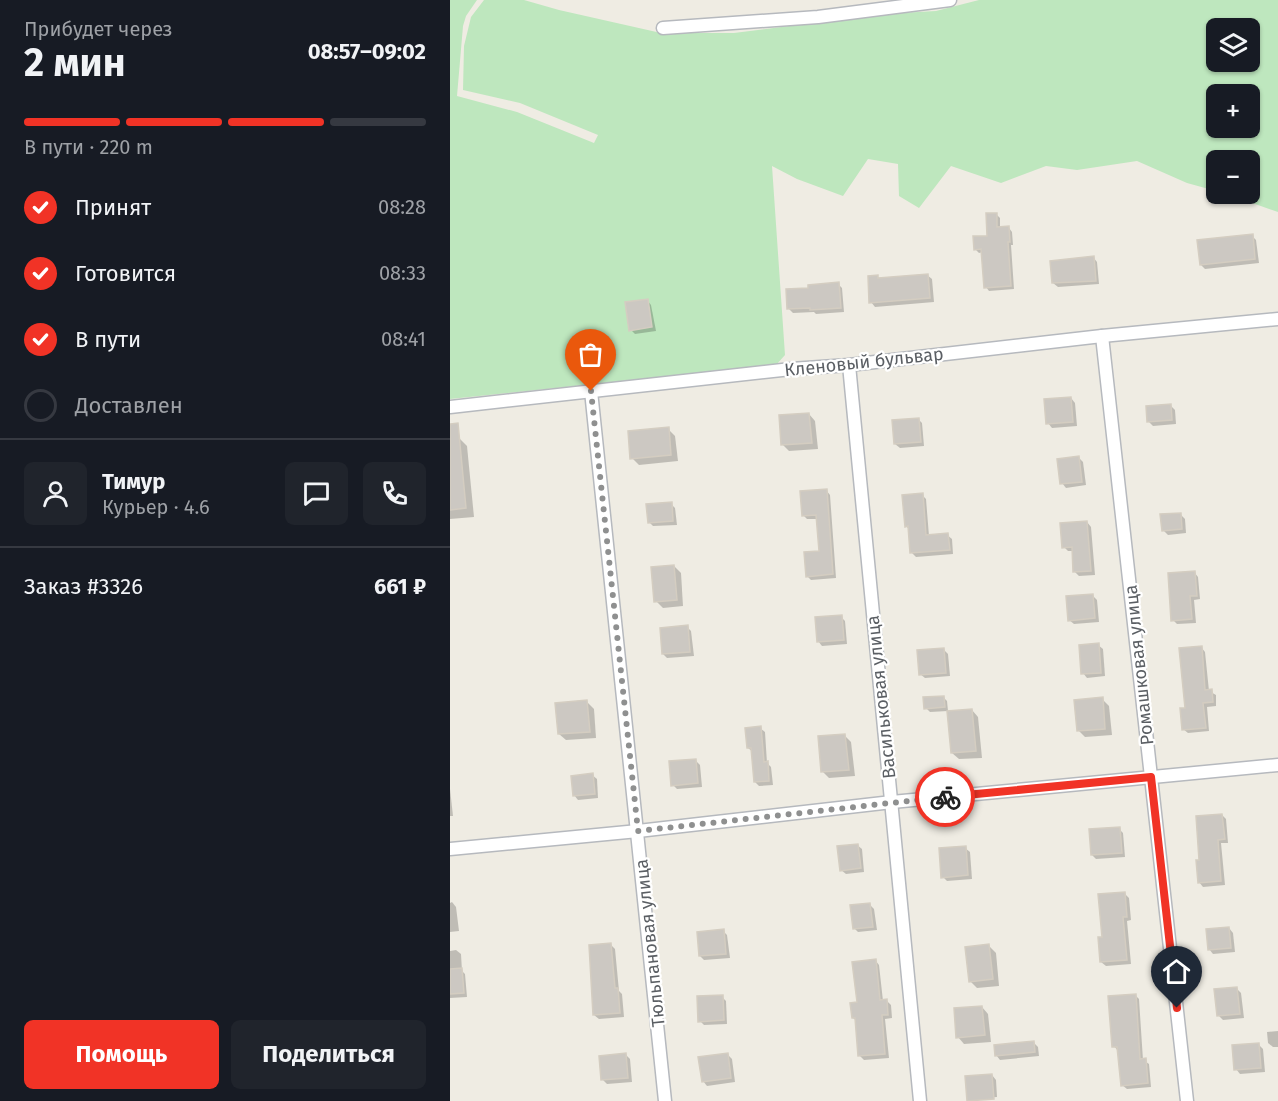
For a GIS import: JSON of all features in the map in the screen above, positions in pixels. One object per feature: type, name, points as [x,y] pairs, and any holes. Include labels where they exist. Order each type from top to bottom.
[{"type":"street","points":[[663,28],[818,17],[950,0]]},
{"type":"street","name":"Кленовый бульвар","points":[[450,407],[1278,319]]},
{"type":"street","name":"Ромашковая улица","points":[[1102,336],[1187,1101]]},
{"type":"street","name":"Васильковая улица","points":[[849,365],[920,1101]]},
{"type":"street","name":"Тюльпановая улица","points":[[591,391],[665,1101]]},
{"type":"street","points":[[450,849],[638,831],[892,802],[1278,765]]},
{"type":"green space","points":[[450,0],[477,0],[466,16],[463,26],[457,96],[517,112],[594,143],[598,135],[520,103],[463,90],[464,46],[471,17],[484,0],[524,0],[661,33],[734,33],[882,14],[936,11],[979,0],[1278,0],[1278,212],[1255,204],[1260,204],[1260,150],[1206,150],[1206,188],[1187,183],[1137,161],[1077,170],[1046,166],[1001,183],[951,166],[919,208],[899,196],[898,164],[868,159],[843,196],[797,179],[772,166],[785,355],[776,365],[450,399]]},
{"type":"building","points":[[986,213],[997,213],[997,227],[1009,226],[1011,286],[984,288],[981,249],[974,250],[973,236],[987,236]]},
{"type":"building","points":[[1253,234],[1255,259],[1200,265],[1197,240]]},
{"type":"building","points":[[1094,256],[1096,281],[1052,283],[1050,261]]},
{"type":"building","points":[[928,274],[930,298],[869,303],[868,276],[878,275],[878,278]]},
{"type":"building","points":[[839,282],[841,308],[787,309],[786,289],[808,288],[808,285]]},
{"type":"building","points":[[648,299],[652,327],[629,331],[625,302]]},
{"type":"building","points":[[1071,397],[1073,422],[1046,424],[1044,399]]},
{"type":"building","points":[[1171,404],[1172,420],[1147,422],[1146,406]]},
{"type":"building","points":[[809,413],[812,443],[781,445],[779,415]]},
{"type":"building","points":[[919,418],[921,442],[894,444],[892,420]]},
{"type":"building","points":[[458,423],[466,508],[450,510],[450,424]]},
{"type":"building","points":[[669,427],[671,455],[630,459],[628,431]]},
{"type":"building","points":[[1079,456],[1082,482],[1060,484],[1057,459]]},
{"type":"building","points":[[827,489],[833,574],[806,577],[804,552],[819,551],[816,515],[802,516],[800,491]]},
{"type":"building","points":[[923,493],[926,535],[948,533],[950,550],[910,553],[902,495]]},
{"type":"building","points":[[672,502],[673,521],[648,523],[646,504]]},
{"type":"building","points":[[1181,513],[1182,529],[1162,531],[1160,514]]},
{"type":"building","points":[[1087,521],[1091,571],[1073,572],[1072,547],[1062,548],[1060,523]]},
{"type":"building","points":[[674,565],[677,600],[654,602],[651,567]]},
{"type":"building","points":[[1195,571],[1197,596],[1190,596],[1192,619],[1171,621],[1168,573]]},
{"type":"building","points":[[1093,594],[1095,618],[1068,621],[1066,596]]},
{"type":"building","points":[[842,615],[844,640],[817,642],[815,617]]},
{"type":"building","points":[[688,625],[690,652],[662,654],[660,628]]},
{"type":"building","points":[[1099,643],[1101,673],[1081,674],[1079,645]]},
{"type":"building","points":[[1202,646],[1205,690],[1212,689],[1213,702],[1203,703],[1206,728],[1182,730],[1180,708],[1185,708],[1179,648]]},
{"type":"building","points":[[944,648],[946,673],[919,675],[917,650]]},
{"type":"building","points":[[944,696],[945,707],[924,709],[923,697]]},
{"type":"building","points":[[1103,697],[1105,729],[1077,731],[1074,700]]},
{"type":"building","points":[[587,700],[590,732],[558,734],[555,703]]},
{"type":"building","points":[[972,709],[976,751],[951,753],[947,711]]},
{"type":"building","points":[[761,726],[764,762],[768,761],[769,781],[754,782],[751,748],[747,748],[745,728]]},
{"type":"building","points":[[845,734],[849,770],[821,772],[818,736]]},
{"type":"building","points":[[696,759],[698,783],[671,786],[669,761]]},
{"type":"building","points":[[593,773],[595,794],[573,796],[571,776]]},
{"type":"building","points":[[1222,814],[1225,839],[1218,840],[1221,881],[1198,883],[1196,816]]},
{"type":"building","points":[[1120,827],[1122,853],[1091,855],[1089,829]]},
{"type":"building","points":[[858,844],[861,868],[840,871],[837,846]]},
{"type":"building","points":[[966,846],[968,875],[941,878],[939,848]]},
{"type":"building","points":[[1125,892],[1127,917],[1123,917],[1127,960],[1100,962],[1098,937],[1102,937],[1098,894]]},
{"type":"building","points":[[870,903],[873,927],[853,929],[850,905]]},
{"type":"building","points":[[1229,927],[1231,948],[1208,950],[1206,929]]},
{"type":"building","points":[[724,929],[726,954],[699,956],[697,932]]},
{"type":"building","points":[[611,943],[620,1013],[593,1015],[589,945]]},
{"type":"building","points":[[989,944],[993,979],[969,982],[965,947]]},
{"type":"building","points":[[876,959],[880,1000],[887,999],[888,1015],[882,1015],[885,1054],[858,1056],[855,1018],[852,1018],[850,1003],[857,1002],[852,962]]},
{"type":"building","points":[[462,968],[464,993],[450,994],[450,969]]},
{"type":"building","points":[[1237,987],[1240,1014],[1217,1016],[1214,989]]},
{"type":"building","points":[[1136,994],[1140,1059],[1146,1058],[1148,1083],[1121,1086],[1117,1047],[1112,1047],[1108,996]]},
{"type":"building","points":[[723,995],[724,1020],[698,1022],[697,996]]},
{"type":"building","points":[[982,1006],[985,1035],[956,1038],[954,1008]]},
{"type":"building","points":[[1034,1041],[1035,1052],[995,1056],[994,1045]]},
{"type":"building","points":[[1259,1043],[1261,1068],[1234,1070],[1232,1045]]},
{"type":"building","points":[[626,1053],[628,1078],[601,1080],[599,1056]]},
{"type":"building","points":[[728,1053],[731,1078],[702,1082],[698,1057]]},
{"type":"building","points":[[992,1074],[994,1099],[967,1101],[965,1076]]},
{"type":"way so far","points":[[591,391],[638,831],[945,797]]},
{"type":"route","points":[[945,797],[1151,777],[1177,1008]]}]
